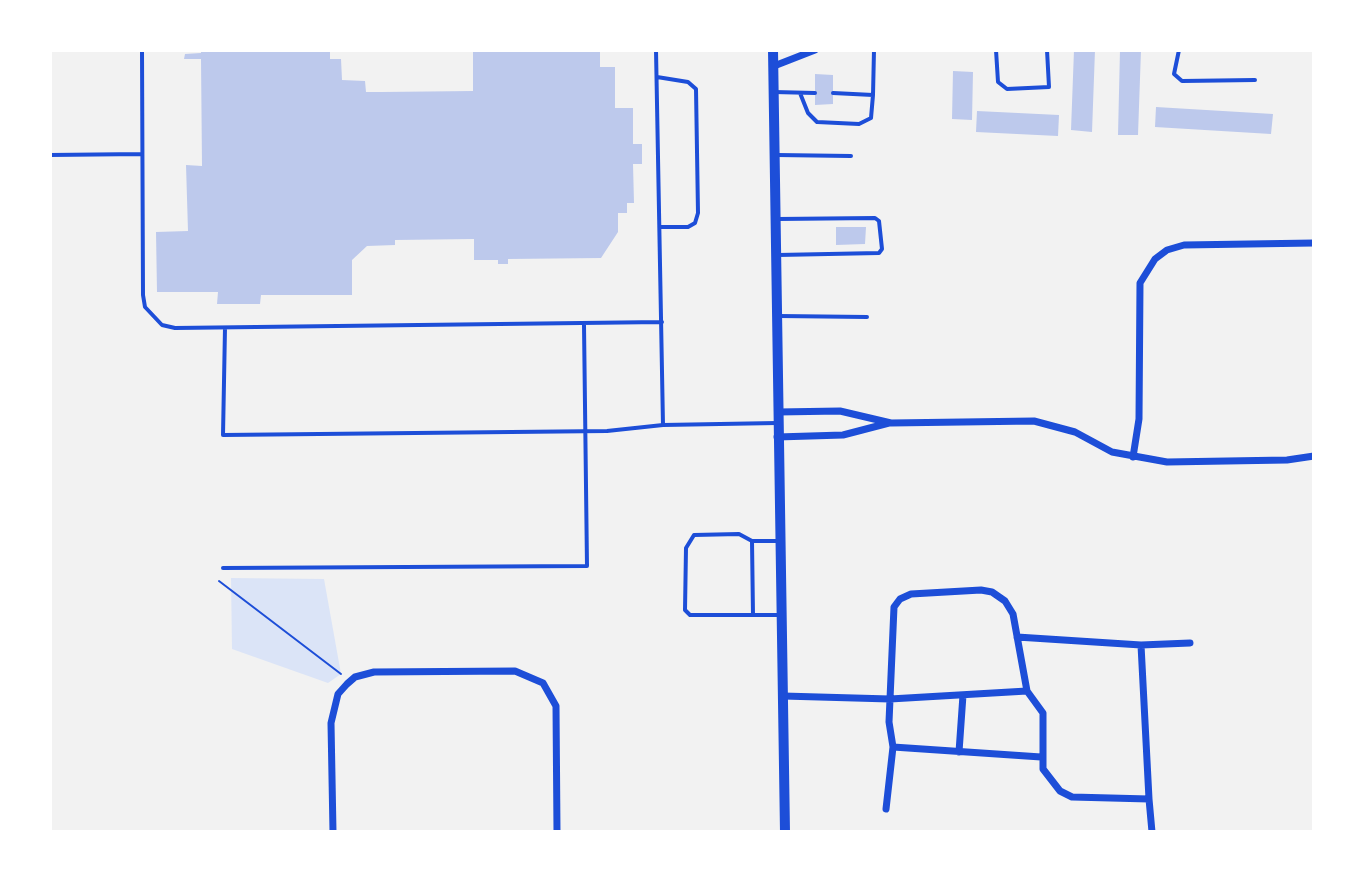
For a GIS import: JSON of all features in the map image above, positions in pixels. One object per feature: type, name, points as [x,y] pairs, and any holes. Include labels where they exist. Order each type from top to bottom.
[{"type":"main road","points":[[773,50],[785,832]]},
{"type":"street","points":[[774,66],[815,50]]},
{"type":"street","points":[[1133,457],[1139,419],[1140,283],[1155,259],[1167,250],[1184,245],[1314,243]]},
{"type":"street","points":[[777,418],[840,411],[891,423]]},
{"type":"street","points":[[777,437],[843,435],[891,423],[1034,421],[1075,432],[1112,452],[1167,462],[1287,460],[1314,456]]},
{"type":"street","points":[[886,809],[893,747],[890,699],[894,607],[900,599],[911,594],[992,592],[1013,614],[1027,691],[1043,713],[1046,732],[1041,757],[1043,769],[1055,785],[1072,797],[1149,799]]},
{"type":"street","points":[[1017,637],[1141,645],[1190,643]]},
{"type":"street","points":[[1141,645],[1152,832]]},
{"type":"street","points":[[333,832],[331,723],[338,694],[347,684],[355,677],[374,672],[515,671],[543,683],[556,706],[557,832]]},
{"type":"street","points":[[783,696],[890,699],[1027,691]]},
{"type":"street","points":[[959,752],[963,695]]},
{"type":"street","points":[[893,747],[1041,757]]},
{"type":"lane","points":[[142,50],[145,307],[162,325],[662,322]]},
{"type":"lane","points":[[656,50],[663,425]]},
{"type":"lane","points":[[800,93],[808,113],[817,122],[859,124],[871,118],[874,50]]},
{"type":"lane","points":[[996,50],[998,82],[1007,89],[1049,87],[1047,50]]},
{"type":"lane","points":[[1179,50],[1174,74],[1182,81],[1255,80]]},
{"type":"lane","points":[[657,77],[688,82],[696,89],[698,213],[695,223],[688,227],[659,227]]},
{"type":"lane","points":[[774,92],[815,93]]},
{"type":"lane","points":[[833,93],[873,95]]},
{"type":"lane","points":[[50,155],[142,154]]},
{"type":"lane","points":[[775,155],[851,156]]},
{"type":"lane","points":[[775,219],[875,218],[879,221],[882,249],[879,253],[776,255]]},
{"type":"lane","points":[[776,316],[867,317]]},
{"type":"lane","points":[[223,568],[587,566],[584,324]]},
{"type":"lane","points":[[225,327],[223,435],[585,431],[777,418]]},
{"type":"lane","points":[[779,541],[752,541],[739,534],[694,535],[689,540],[685,610],[690,615],[780,615]]},
{"type":"lane","points":[[752,541],[753,615]]},
{"type":"path","points":[[219,581],[341,674]]},
{"type":"shaded area","points":[[231,578],[324,579],[341,674],[328,683],[232,649]]},
{"type":"building","points":[[201,50],[330,50],[330,59],[341,59],[342,80],[365,81],[366,92],[382,92],[473,91],[473,51],[600,50],[600,67],[615,67],[615,108],[633,108],[633,144],[642,144],[642,164],[633,164],[634,203],[627,203],[627,213],[618,213],[618,232],[601,258],[508,259],[508,264],[498,264],[498,260],[474,260],[474,239],[395,240],[395,245],[367,246],[352,260],[352,295],[261,295],[260,304],[217,304],[218,292],[157,292],[156,232],[188,231],[186,165],[202,166],[201,59],[184,59],[185,54],[201,53]]},
{"type":"building","points":[[1074,50],[1095,50],[1092,132],[1071,130]]},
{"type":"building","points":[[1120,50],[1141,50],[1138,135],[1118,135]]},
{"type":"building","points":[[953,71],[973,72],[972,120],[952,119]]},
{"type":"building","points":[[815,74],[833,75],[833,104],[815,105]]},
{"type":"building","points":[[1156,107],[1273,114],[1271,134],[1155,127]]},
{"type":"building","points":[[977,111],[1059,115],[1058,136],[976,132]]},
{"type":"building","points":[[836,227],[866,227],[865,244],[836,245]]}]
